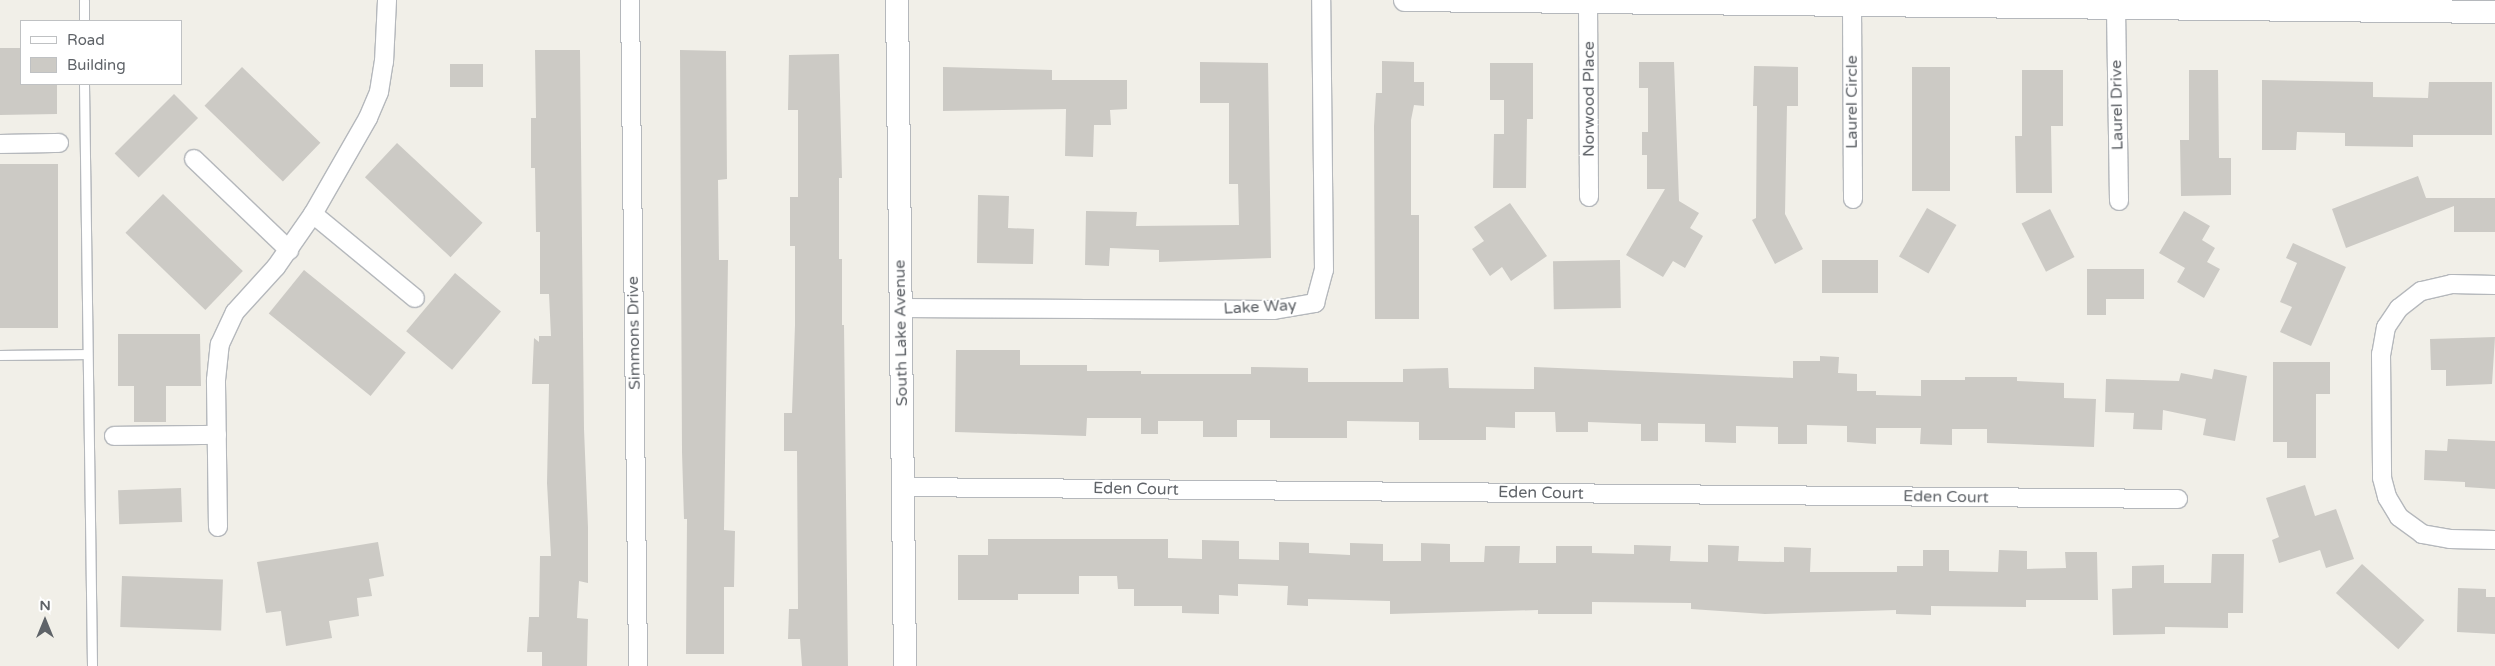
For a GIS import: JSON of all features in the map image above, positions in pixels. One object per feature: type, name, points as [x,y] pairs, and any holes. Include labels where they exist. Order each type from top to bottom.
[{"type":"street","points":[[218,527],[217,435],[220,344],[235,312],[289,250],[313,214],[368,118],[379,92],[384,62],[387,0]]},
{"type":"street","name":"Simmons Drive","points":[[630,0],[638,666]]},
{"type":"street","name":"South Lake Avenue","points":[[897,0],[905,666]]},
{"type":"street","name":"Lake Way","points":[[901,308],[1274,310],[1315,303],[1324,270],[1322,0]]},
{"type":"street","points":[[1404,0],[1789,2],[1852,5],[2116,9],[2495,12]]},
{"type":"street","name":"Norwood Place","points":[[1588,2],[1589,197]]},
{"type":"street","name":"Laurel Circle","points":[[1852,5],[1853,200]]},
{"type":"street","name":"Laurel Drive","points":[[2116,9],[2118,201]]},
{"type":"street","points":[[0,144],[59,143]]},
{"type":"street","points":[[194,159],[289,250]]},
{"type":"street","points":[[313,214],[415,298]]},
{"type":"street","points":[[2495,285],[2452,284],[2422,291],[2399,308],[2386,327],[2381,354],[2382,478],[2387,498],[2399,517],[2422,534],[2450,540],[2495,540]]},
{"type":"street","points":[[114,436],[217,435]]},
{"type":"street","name":"Eden Court","points":[[903,487],[2178,499]]},
{"type":"lane","points":[[84,0],[84,20]]},
{"type":"lane","points":[[84,85],[86,354],[92,666]]},
{"type":"lane","points":[[0,355],[86,354]]},
{"type":"building","points":[[0,48],[20,48],[20,85],[57,85],[57,114],[0,115]]},
{"type":"building","points":[[535,50],[580,50],[584,429],[588,583],[579,581],[577,618],[588,619],[587,666],[542,666],[542,652],[527,652],[529,617],[539,617],[540,556],[551,556],[547,483],[549,384],[532,384],[534,338],[539,342],[539,336],[551,336],[549,294],[540,294],[540,232],[536,232],[535,168],[531,168],[531,118],[536,118]]},
{"type":"building","points":[[680,50],[726,51],[727,179],[718,180],[719,260],[728,260],[724,530],[735,531],[734,587],[724,587],[724,654],[686,654],[687,519],[684,519],[682,452]]},
{"type":"building","points":[[839,54],[842,178],[839,178],[839,259],[842,259],[842,325],[844,325],[848,666],[802,666],[800,639],[788,639],[789,609],[798,609],[797,451],[784,451],[784,413],[792,413],[795,325],[795,246],[790,246],[790,197],[798,197],[798,110],[788,110],[789,55]]},
{"type":"building","points":[[1382,61],[1414,62],[1414,82],[1424,82],[1424,106],[1414,105],[1411,120],[1411,215],[1419,215],[1419,319],[1375,319],[1374,126],[1376,93],[1382,93]]},
{"type":"building","points":[[1200,62],[1268,63],[1271,258],[1159,262],[1159,250],[1110,248],[1109,266],[1085,265],[1086,211],[1137,212],[1136,226],[1239,225],[1238,184],[1229,184],[1229,103],[1200,103]]},
{"type":"building","points":[[1639,62],[1674,62],[1679,201],[1699,213],[1690,228],[1703,236],[1685,268],[1673,261],[1663,277],[1626,255],[1665,189],[1647,189],[1647,155],[1642,155],[1642,132],[1648,132],[1648,88],[1639,88]]},
{"type":"building","points":[[1490,63],[1533,63],[1533,119],[1527,119],[1526,188],[1493,188],[1494,134],[1504,134],[1504,100],[1490,100]]},
{"type":"building","points":[[450,64],[483,64],[483,87],[450,87]]},
{"type":"building","points":[[1754,66],[1798,67],[1798,106],[1787,106],[1785,214],[1803,249],[1775,264],[1752,220],[1756,218],[1757,106],[1753,106]]},
{"type":"building","points":[[242,67],[320,143],[283,182],[204,106]]},
{"type":"building","points":[[943,67],[1052,70],[1052,80],[1127,80],[1127,109],[1110,110],[1111,125],[1094,125],[1093,157],[1065,156],[1066,109],[943,111]]},
{"type":"building","points":[[1912,67],[1950,67],[1950,191],[1912,191]]},
{"type":"building","points":[[2022,70],[2063,70],[2063,126],[2051,126],[2052,193],[2016,193],[2015,136],[2022,136]]},
{"type":"building","points":[[2189,70],[2218,70],[2219,158],[2231,158],[2231,195],[2181,196],[2180,140],[2189,140]]},
{"type":"building","points":[[2262,80],[2373,82],[2373,97],[2428,98],[2429,82],[2492,82],[2492,135],[2413,135],[2413,147],[2345,146],[2345,133],[2297,132],[2296,150],[2262,150]]},
{"type":"building","points":[[174,94],[198,118],[139,177],[115,153]]},
{"type":"building","points":[[397,143],[483,223],[451,257],[365,177]]},
{"type":"building","points":[[0,164],[58,164],[58,328],[0,328]]},
{"type":"building","points":[[2418,176],[2426,198],[2495,198],[2495,232],[2454,232],[2454,206],[2346,248],[2332,209]]},
{"type":"building","points":[[163,194],[243,271],[205,310],[125,233]]},
{"type":"building","points":[[978,195],[1009,196],[1008,228],[1034,229],[1033,264],[977,263]]},
{"type":"building","points":[[1510,203],[1547,256],[1511,281],[1502,267],[1490,276],[1472,249],[1484,241],[1474,227]]},
{"type":"building","points":[[1927,208],[1956,225],[1928,273],[1899,256]]},
{"type":"building","points":[[2050,209],[2075,257],[2046,272],[2021,224]]},
{"type":"building","points":[[2184,211],[2210,226],[2202,240],[2215,248],[2207,262],[2220,269],[2204,298],[2177,282],[2185,268],[2159,253]]},
{"type":"building","points":[[2293,243],[2346,267],[2311,346],[2280,332],[2292,307],[2280,302],[2297,263],[2286,258]]},
{"type":"building","points":[[1620,260],[1621,308],[1554,309],[1553,261]]},
{"type":"building","points":[[1822,260],[1878,260],[1878,293],[1822,293]]},
{"type":"building","points":[[2087,269],[2144,269],[2144,299],[2106,299],[2106,315],[2087,315]]},
{"type":"building","points":[[304,270],[406,352],[371,396],[269,314]]},
{"type":"building","points":[[455,273],[501,312],[452,370],[406,331]]},
{"type":"building","points":[[118,334],[200,334],[201,386],[166,386],[166,422],[134,422],[134,386],[118,386]]},
{"type":"building","points":[[2495,337],[2492,384],[2446,386],[2446,370],[2431,370],[2430,339]]},
{"type":"building","points":[[956,350],[1020,350],[1020,365],[1087,365],[1087,371],[1141,371],[1141,374],[1251,374],[1251,367],[1308,368],[1308,382],[1403,382],[1403,369],[1448,368],[1449,388],[1534,389],[1534,367],[1793,378],[1793,361],[1820,361],[1820,356],[1839,357],[1838,373],[1857,374],[1857,391],[1876,391],[1876,395],[1921,396],[1921,380],[1965,380],[1965,377],[2017,377],[2017,381],[2064,383],[2064,398],[2096,399],[2094,447],[1987,443],[1987,429],[1952,429],[1952,445],[1920,444],[1921,428],[1876,428],[1876,444],[1847,442],[1847,426],[1807,425],[1807,444],[1778,444],[1778,427],[1736,426],[1736,443],[1705,442],[1705,424],[1658,423],[1658,441],[1641,441],[1641,424],[1588,422],[1588,432],[1556,432],[1555,412],[1515,412],[1515,428],[1486,427],[1486,440],[1419,440],[1419,422],[1347,421],[1347,438],[1270,438],[1270,420],[1237,420],[1237,437],[1203,437],[1203,421],[1158,421],[1158,434],[1141,434],[1141,418],[1087,418],[1086,436],[955,432]]},
{"type":"building","points":[[2273,362],[2330,362],[2330,394],[2316,394],[2316,458],[2287,458],[2287,442],[2273,442]]},
{"type":"building","points":[[2214,369],[2247,376],[2235,441],[2203,435],[2206,419],[2163,410],[2162,430],[2133,429],[2134,413],[2105,412],[2106,379],[2179,381],[2181,373],[2212,379]]},
{"type":"building","points":[[2448,439],[2495,441],[2495,489],[2465,487],[2465,482],[2424,480],[2425,450],[2447,451]]},
{"type":"building","points":[[2305,485],[2315,516],[2336,509],[2354,559],[2326,568],[2320,550],[2279,563],[2272,540],[2279,537],[2266,498]]},
{"type":"building","points":[[181,488],[182,522],[119,524],[118,490]]},
{"type":"building","points":[[988,539],[1168,539],[1168,558],[1202,559],[1202,540],[1239,541],[1239,559],[1279,560],[1279,542],[1309,543],[1309,553],[1350,555],[1350,543],[1383,544],[1383,561],[1421,561],[1421,543],[1450,544],[1450,562],[1484,562],[1485,546],[1520,546],[1519,563],[1556,563],[1556,546],[1592,546],[1592,553],[1634,554],[1634,545],[1671,546],[1670,561],[1708,562],[1708,545],[1739,546],[1738,561],[1784,562],[1784,547],[1811,548],[1810,572],[1897,572],[1897,566],[1923,566],[1923,550],[1949,550],[1949,571],[1998,572],[1999,550],[2027,551],[2027,569],[2066,568],[2065,552],[2097,552],[2098,600],[2026,600],[2026,607],[1931,606],[1931,615],[1896,614],[1896,610],[1765,614],[1691,609],[1691,603],[1592,602],[1592,614],[1538,614],[1538,610],[1390,614],[1390,601],[1308,599],[1308,606],[1287,605],[1288,586],[1238,584],[1238,596],[1219,595],[1219,614],[1182,613],[1182,606],[1134,606],[1134,589],[1118,589],[1117,576],[1079,576],[1079,594],[1018,594],[1018,600],[958,600],[958,555],[988,555]]},
{"type":"building","points":[[378,542],[384,576],[369,579],[372,596],[357,598],[359,616],[329,621],[332,638],[286,646],[281,611],[266,613],[257,562]]},
{"type":"building","points":[[2212,554],[2244,554],[2243,613],[2228,613],[2228,628],[2165,627],[2165,634],[2113,635],[2112,589],[2132,588],[2132,566],[2164,565],[2164,583],[2211,583]]},
{"type":"building","points":[[2362,564],[2424,620],[2398,649],[2336,593]]},
{"type":"building","points":[[122,576],[223,580],[221,630],[120,627]]},
{"type":"building","points":[[2458,588],[2486,589],[2486,597],[2495,597],[2495,634],[2457,632]]}]
